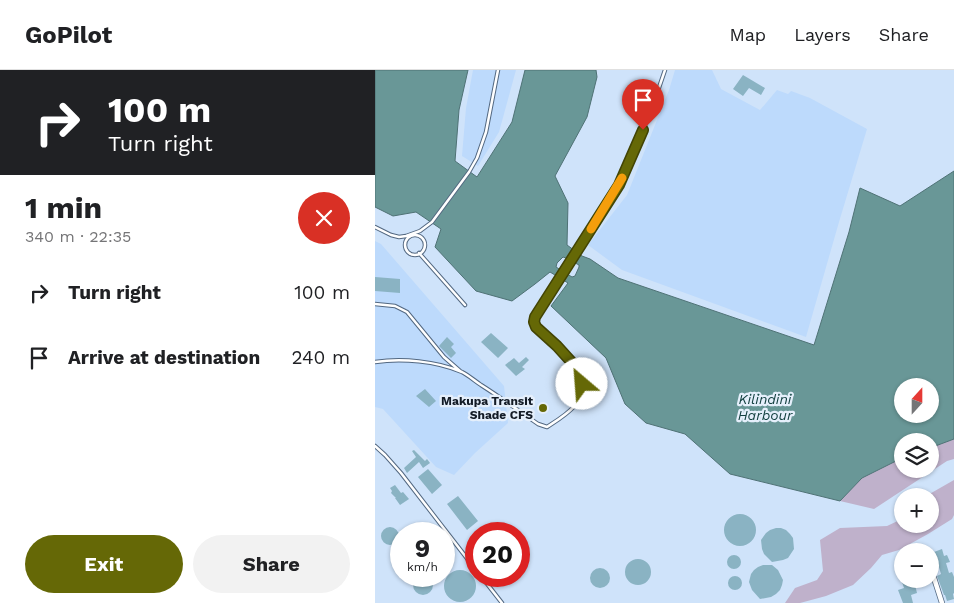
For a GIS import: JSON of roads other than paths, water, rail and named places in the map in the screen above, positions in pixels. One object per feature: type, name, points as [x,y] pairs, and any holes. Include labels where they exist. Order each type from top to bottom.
[{"type":"street","points":[[937,588],[942,603]]},
{"type":"lane","points":[[465,305],[419,254],[410,254],[405,248],[405,241],[432,222],[469,172],[477,158],[486,132],[498,70]]},
{"type":"lane","points":[[375,304],[395,306],[407,312],[444,357],[463,373],[538,424],[547,427],[568,414],[580,399],[583,391],[576,367],[536,327],[534,322],[539,310],[619,185],[650,113],[665,70]]},
{"type":"lane","points":[[375,227],[399,237],[419,236],[424,243],[423,249],[419,254]]},
{"type":"lane","points":[[375,362],[392,360],[439,365],[463,373]]},
{"type":"lane","points":[[375,446],[401,473],[465,556]]},
{"type":"lane","points":[[490,587],[502,603]]},
{"type":"water","name":"Kilindini Harbour","points":[[375,70],[468,70],[459,110],[455,161],[477,177],[512,122],[525,70],[596,70],[597,77],[587,117],[555,176],[568,203],[567,245],[618,278],[814,345],[849,232],[860,188],[900,206],[954,171],[954,439],[939,445],[939,433],[894,433],[894,462],[862,478],[840,501],[730,474],[685,434],[646,423],[625,404],[606,358],[551,306],[568,283],[550,272],[512,301],[476,291],[435,247],[441,229],[416,212],[393,216],[375,207]],"holes":[[[563,257],[579,265],[575,276],[572,277],[556,267]]]},
{"type":"place","name":"Makupa Transit Shade CFS","points":[[543,408]]}]
